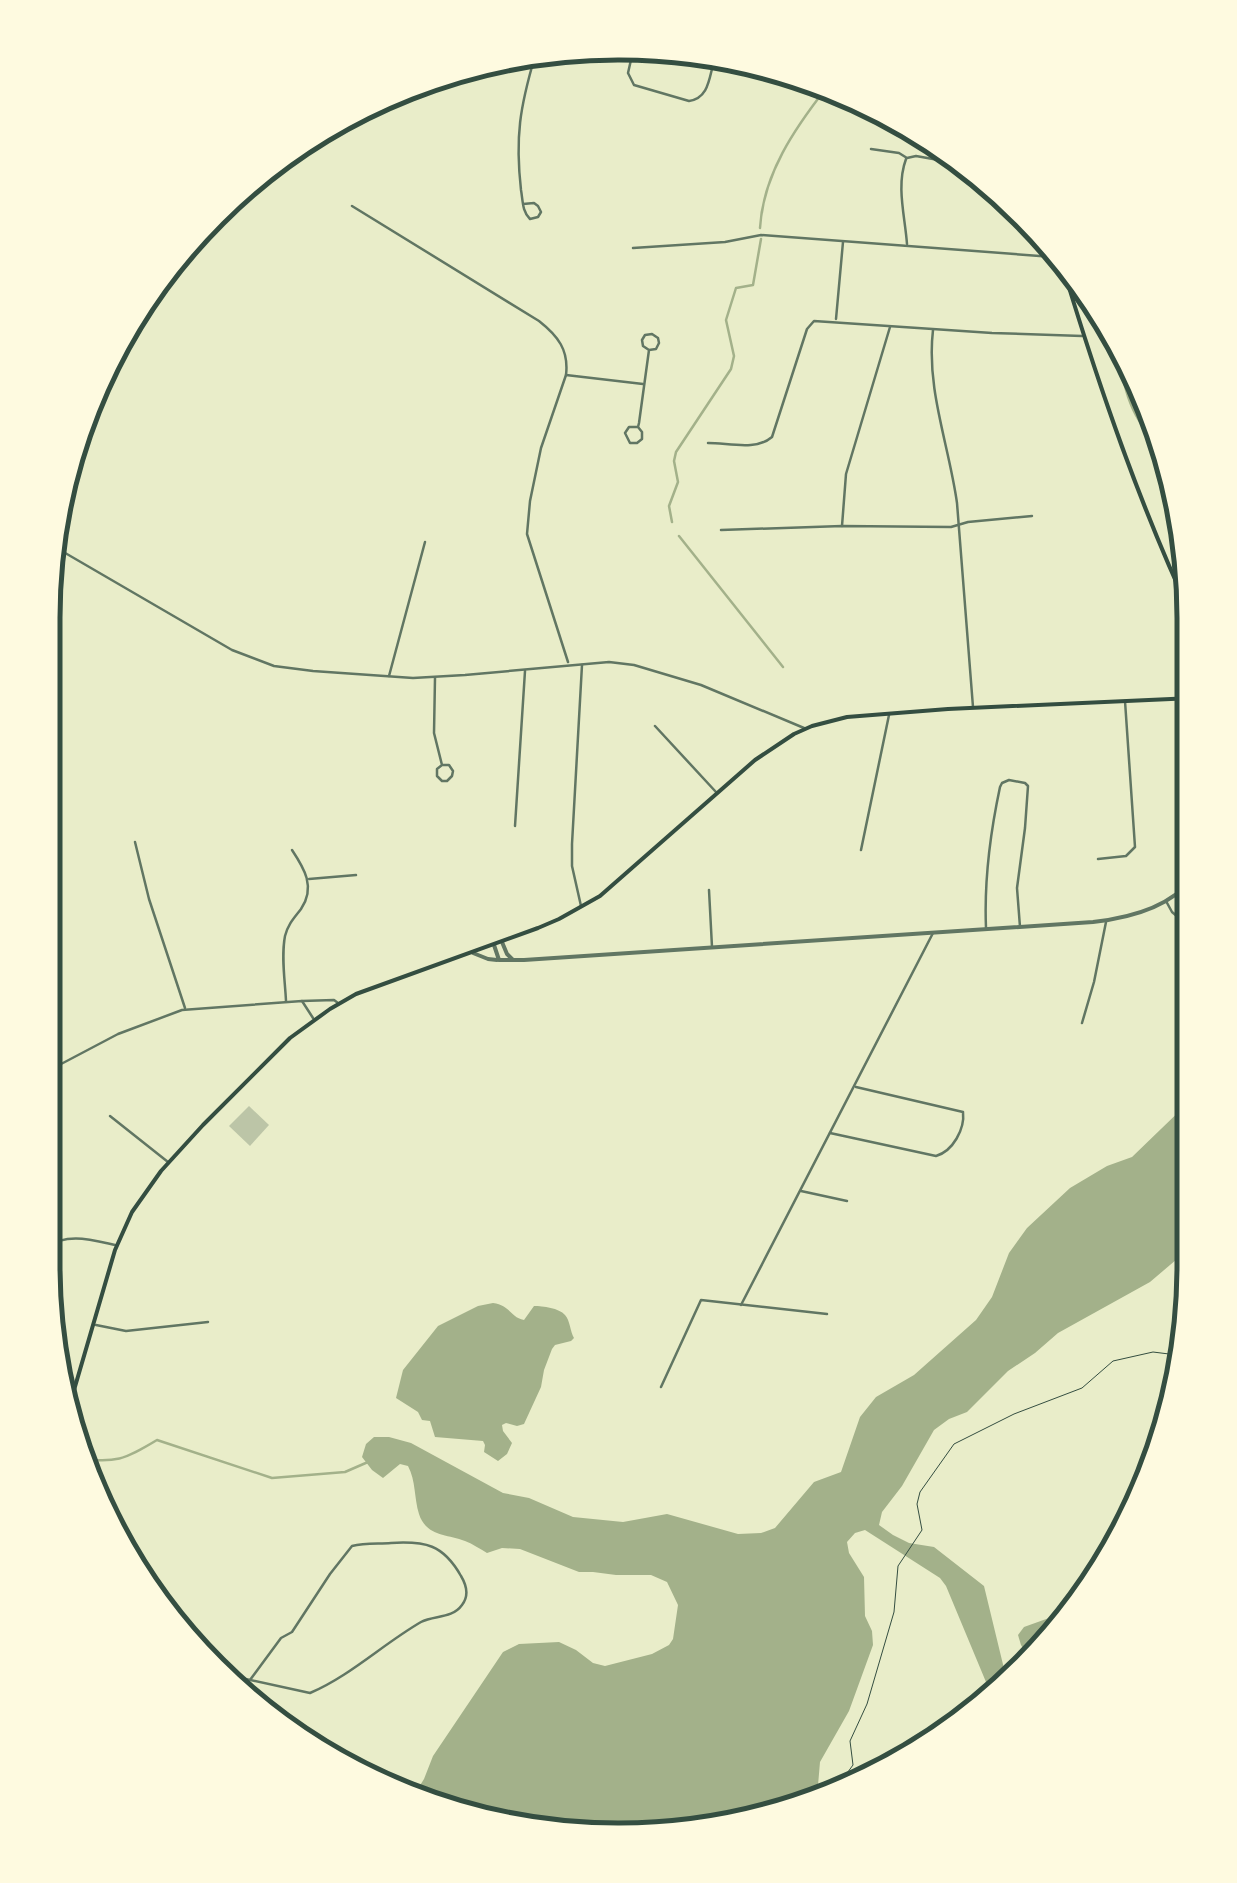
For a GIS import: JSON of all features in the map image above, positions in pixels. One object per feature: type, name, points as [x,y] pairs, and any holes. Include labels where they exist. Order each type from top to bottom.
[{"type":"main road","points":[[1069,289],[1128,468],[1176,582]]},
{"type":"main road","points":[[75,1389],[117,1246],[147,1188],[290,1038],[314,1020],[387,982],[559,919],[600,896],[764,753],[806,729],[848,717],[1177,698]]},
{"type":"street","points":[[631,60],[628,74],[634,85],[688,101],[704,93],[712,68]]},
{"type":"street","points":[[523,204],[518,128],[532,67]]},
{"type":"street","points":[[871,149],[899,152],[907,158]]},
{"type":"street","points":[[907,245],[900,195],[903,164],[907,158],[916,156],[937,160]]},
{"type":"street","points":[[352,206],[553,332],[566,352],[566,374],[542,448],[527,534],[569,665]]},
{"type":"street","points":[[632,248],[725,242],[761,235],[1043,256]]},
{"type":"street","points":[[836,322],[843,240]]},
{"type":"street","points":[[708,443],[763,444],[772,437],[811,323],[818,320],[1083,336]]},
{"type":"street","points":[[842,526],[846,474],[890,326]]},
{"type":"street","points":[[933,329],[932,378],[959,524],[973,707]]},
{"type":"street","points":[[638,427],[649,350]]},
{"type":"street","points":[[566,374],[644,384]]},
{"type":"street","points":[[722,530],[951,528],[1032,516]]},
{"type":"street","points":[[389,676],[425,542]]},
{"type":"street","points":[[64,552],[213,639],[258,660],[302,670],[434,677],[610,662],[676,677],[806,729]]},
{"type":"street","points":[[581,907],[572,866],[572,844],[582,664]]},
{"type":"street","points":[[515,826],[525,670]]},
{"type":"street","points":[[434,677],[434,733],[442,765]]},
{"type":"street","points":[[1098,859],[1126,856],[1135,847],[1125,700]]},
{"type":"street","points":[[860,850],[888,714]]},
{"type":"street","points":[[656,726],[716,793]]},
{"type":"street","points":[[986,929],[985,884],[1002,783],[1014,781],[1028,786],[1017,888],[1020,927]]},
{"type":"street","points":[[135,842],[185,1010]]},
{"type":"street","points":[[286,1002],[284,940],[290,921],[306,899],[308,879],[292,850]]},
{"type":"street","points":[[308,879],[356,875]]},
{"type":"street","points":[[709,890],[712,947]]},
{"type":"street","points":[[473,953],[488,960],[513,960],[1106,920],[1131,915],[1177,893]]},
{"type":"street","points":[[1166,901],[1177,916]]},
{"type":"street","points":[[1082,1023],[1106,920]]},
{"type":"street","points":[[741,1305],[933,932]]},
{"type":"street","points":[[502,942],[513,960]]},
{"type":"street","points":[[494,945],[499,960]]},
{"type":"street","points":[[60,1065],[139,1024],[185,1010],[302,1001],[334,1000],[340,1004]]},
{"type":"street","points":[[302,1001],[314,1020]]},
{"type":"street","points":[[830,1133],[941,1155],[964,1124],[964,1112],[854,1087]]},
{"type":"street","points":[[110,1116],[169,1162]]},
{"type":"street","points":[[800,1190],[847,1201]]},
{"type":"street","points":[[60,1241],[82,1238],[117,1246]]},
{"type":"street","points":[[660,1387],[702,1300],[827,1314]]},
{"type":"street","points":[[95,1324],[126,1330],[208,1322]]},
{"type":"street","points":[[245,1679],[310,1694],[424,1620],[452,1614],[464,1604],[465,1582],[437,1548],[422,1542],[352,1546],[292,1632],[281,1638],[250,1680]]},
{"type":"path","points":[[847,1773],[854,1765],[850,1741],[867,1704],[891,1622],[897,1572],[922,1530],[917,1504],[920,1492],[937,1464],[954,1444],[1014,1414],[1076,1390],[1113,1361],[1153,1352],[1169,1354]]},
{"type":"shaded area","points":[[1123,380],[1143,429],[1138,422]]},
{"type":"shaded area","points":[[1177,1114],[1177,1259],[1150,1282],[1058,1333],[1008,1371],[967,1412],[934,1430],[882,1512],[879,1525],[909,1543],[934,1547],[984,1586],[1004,1668],[987,1684],[940,1578],[865,1530],[855,1533],[847,1542],[849,1553],[864,1577],[865,1616],[873,1645],[849,1711],[820,1762],[818,1785],[727,1812],[618,1823],[510,1812],[420,1786],[433,1756],[503,1652],[519,1644],[559,1642],[605,1666],[652,1654],[673,1639],[678,1605],[667,1582],[651,1575],[579,1572],[520,1549],[502,1548],[487,1553],[426,1527],[419,1514],[408,1466],[400,1464],[383,1478],[362,1457],[366,1444],[374,1437],[411,1443],[503,1493],[529,1498],[573,1517],[623,1522],[667,1514],[738,1534],[775,1528],[814,1482],[841,1472],[860,1417],[876,1397],[914,1375],[976,1320],[992,1297],[1009,1253],[1027,1228],[1070,1188],[1107,1166],[1132,1157]]},
{"type":"shaded area","points":[[493,1303],[524,1320],[534,1306],[559,1311],[567,1317],[574,1338],[552,1349],[524,1424],[502,1425],[512,1443],[498,1461],[484,1452],[483,1441],[435,1437],[430,1421],[422,1420],[418,1412],[396,1398],[403,1370],[438,1326],[478,1306]]},
{"type":"shaded area","points":[[1050,1618],[1023,1648],[1018,1635],[1024,1627]]},
{"type":"building","points":[[249,1106],[269,1125],[250,1146],[229,1126]]},
{"type":"waterway","points":[[760,228],[774,170],[819,98]]},
{"type":"waterway","points":[[672,522],[669,506],[678,482],[676,452],[731,369],[734,356],[726,320],[736,288],[753,285],[761,239]]},
{"type":"waterway","points":[[679,536],[783,667]]},
{"type":"waterway","points":[[96,1460],[119,1458],[157,1440],[272,1478],[345,1472],[368,1462]]}]
